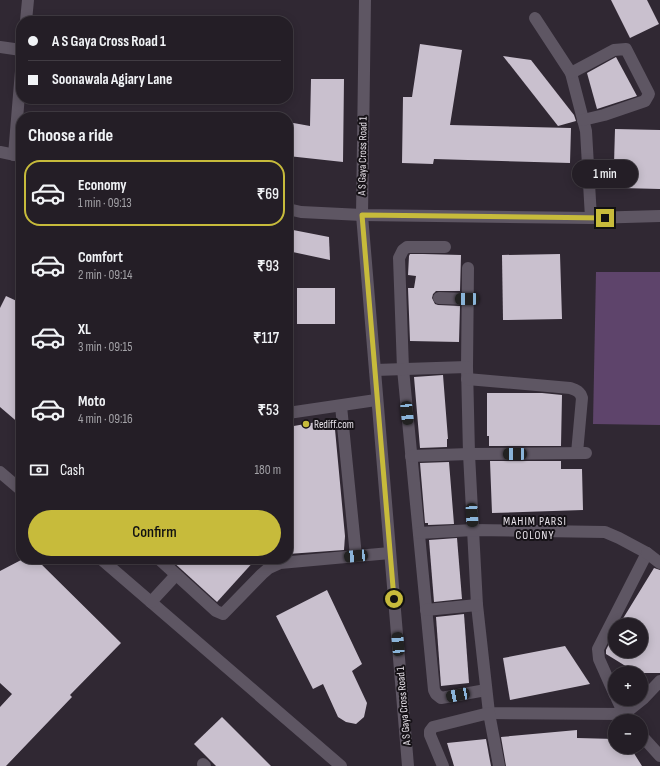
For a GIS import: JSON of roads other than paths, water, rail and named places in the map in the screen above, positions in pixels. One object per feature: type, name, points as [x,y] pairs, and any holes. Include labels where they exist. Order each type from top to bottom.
[{"type":"street","points":[[26,16],[28,0]]},
{"type":"street","name":"A S Gaya Cross Road 1","points":[[365,0],[362,215],[375,370],[376,400],[408,766]]},
{"type":"street","points":[[535,18],[571,73],[586,131],[591,218]]},
{"type":"street","points":[[0,47],[16,49]]},
{"type":"street","points":[[571,73],[614,50],[626,50],[648,94],[646,101],[604,115],[583,120]]},
{"type":"street","points":[[0,152],[16,156]]},
{"type":"street","points":[[293,210],[301,212],[362,215],[591,218],[660,216]]},
{"type":"street","points":[[445,247],[407,247],[401,254],[400,258],[403,369],[411,456],[436,694],[441,698],[444,698],[486,690]]},
{"type":"street","points":[[468,268],[467,373],[469,454],[477,605],[489,713],[500,766]]},
{"type":"street","points":[[439,298],[467,299]]},
{"type":"street","points":[[375,370],[403,369],[467,373],[570,388],[576,390],[582,398],[582,453],[411,456]]},
{"type":"street","points":[[293,412],[376,400]]},
{"type":"street","points":[[341,406],[356,556]]},
{"type":"street","points":[[0,472],[16,486]]},
{"type":"street","points":[[419,533],[473,530],[605,532],[619,538],[660,563]]},
{"type":"street","points":[[293,560],[390,553]]},
{"type":"street","points":[[608,679],[599,659],[598,650],[647,554]]},
{"type":"street","points":[[107,564],[339,765]]},
{"type":"street","points":[[164,564],[216,611],[223,614],[262,574],[274,564]]},
{"type":"street","points":[[151,602],[176,575]]},
{"type":"street","points":[[426,610],[477,605]]},
{"type":"street","points":[[630,714],[660,681]]},
{"type":"street","points":[[443,766],[430,735],[430,731],[433,727],[489,713],[608,716]]},
{"type":"street","points":[[648,743],[660,756]]},
{"type":"place","name":"Rediff.com","points":[[306,424]]},
{"type":"district","name":"MAHIM PARSI COLONY","points":[[535,528]]}]
